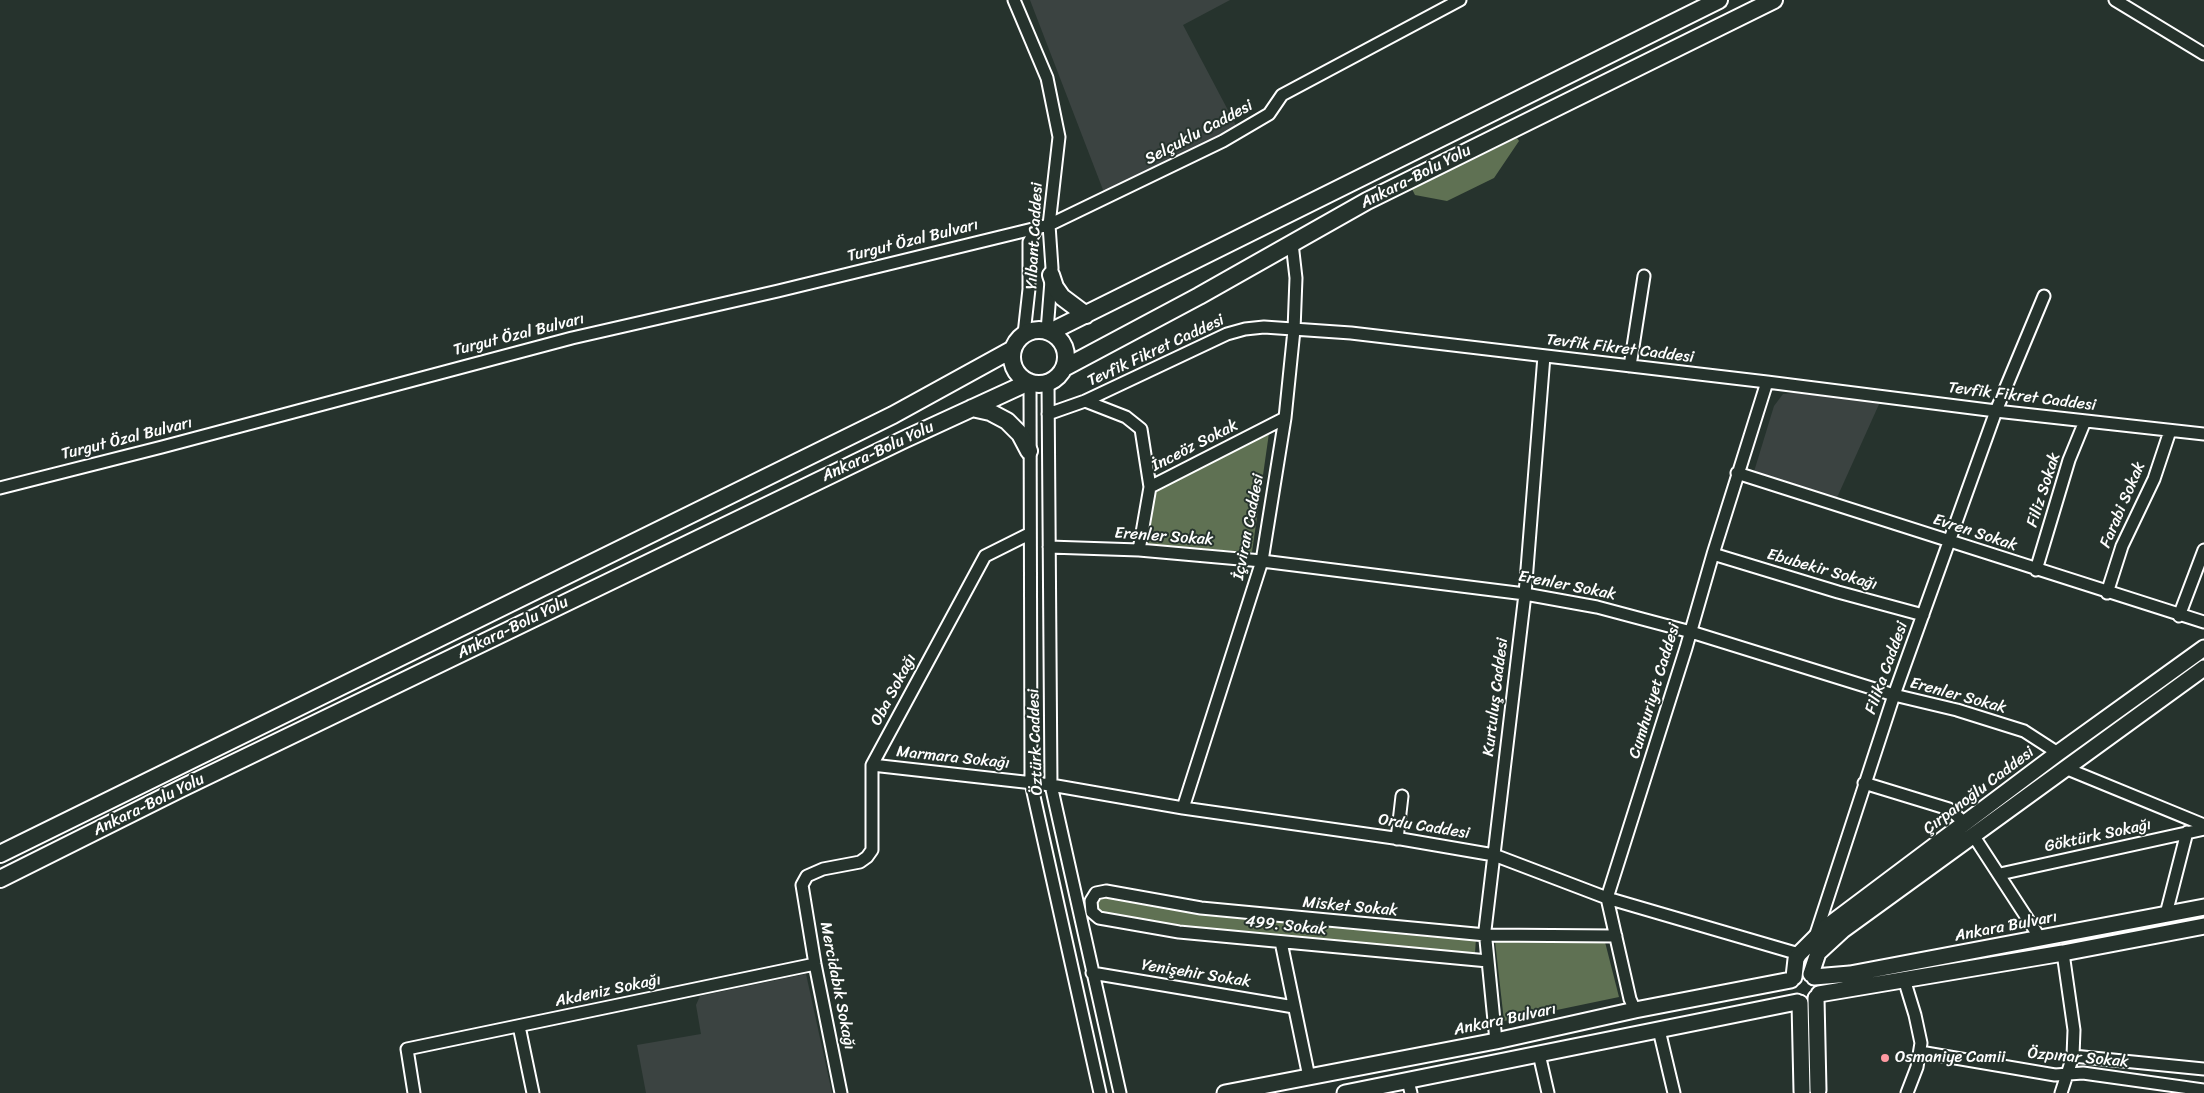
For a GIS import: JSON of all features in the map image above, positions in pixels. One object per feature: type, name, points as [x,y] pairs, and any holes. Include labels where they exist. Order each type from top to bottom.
[{"type":"highway","name":"Ankara-Bolu Yolu","points":[[1049,332],[1719,0]]},
{"type":"highway","name":"Ankara-Bolu Yolu","points":[[1064,368],[1199,296],[1376,196],[1774,0]]},
{"type":"highway","points":[[1052,275],[1055,287],[1062,297],[1086,315]]},
{"type":"highway","points":[[1036,330],[1049,332],[1064,347],[1066,361],[1064,368],[1057,377],[1048,382],[1029,382],[1023,379],[1015,369],[1012,356],[1013,349],[1024,334],[1036,330]]},
{"type":"highway","name":"Ankara-Bolu Yolu","points":[[0,854],[894,415],[1013,349]]},
{"type":"highway","name":"Ankara-Bolu Yolu","points":[[0,879],[180,789],[903,440],[1029,382]]},
{"type":"highway","points":[[972,408],[990,412],[1006,421],[1020,434],[1029,451]]},
{"type":"main road","name":"Çırpanoğlu Caddesi","points":[[1813,976],[1814,959],[1822,948],[1969,830],[2058,753],[2204,648]]},
{"type":"main road","name":"Çırpanoğlu Caddesi","points":[[1799,954],[1831,924],[1969,830],[2065,768],[2204,668]]},
{"type":"main road","name":"Ankara Bulvarı","points":[[1225,1093],[1496,1040],[1793,978],[1802,973],[1813,976],[1850,974],[2204,907]]},
{"type":"main road","name":"Ankara Bulvarı","points":[[1345,1093],[1409,1087],[1539,1054],[1799,1003],[1810,1003],[1817,996],[2204,926]]},
{"type":"main road","points":[[1799,954],[1796,959],[1789,990],[1792,998],[1799,1003],[1801,1092],[1810,1087],[1819,1092]]},
{"type":"main road","points":[[1813,976],[1819,985],[1817,996],[1819,1092]]},
{"type":"street","name":"Yılbant Caddesi","points":[[1014,0],[1047,78],[1059,137],[1049,225],[1052,275],[1048,304],[1049,332]]},
{"type":"street","name":"Selçuklu Caddesi","points":[[1049,225],[1223,141],[1269,114],[1282,95],[1460,0]]},
{"type":"street","points":[[2114,0],[2204,54]]},
{"type":"street","name":"Turgut Özal Bulvarı","points":[[0,488],[572,338],[778,291],[1049,225]]},
{"type":"street","name":"Yılbant Caddesi","points":[[1024,334],[1028,289],[1029,242],[1037,228]]},
{"type":"street","name":"İçviran Caddesi","points":[[1183,808],[1262,561],[1285,418],[1294,330],[1296,278],[1292,243]]},
{"type":"street","points":[[1630,366],[1644,276]]},
{"type":"street","name":"Filika Caddesi","points":[[1814,938],[1864,783],[1923,614],[1996,411],[2044,296]]},
{"type":"street","name":"Tevfik Fikret Caddesi","points":[[1048,414],[1085,401],[1227,334],[1245,329],[1264,327],[1351,333],[1996,411],[2204,434]]},
{"type":"street","name":"Kurtuluş Caddesi","points":[[1496,1040],[1486,935],[1525,594],[1544,356]]},
{"type":"street","name":"Öztürk Caddesi","points":[[1029,382],[1031,783],[1100,1093]]},
{"type":"street","name":"Öztürk Caddesi","points":[[1048,382],[1050,785],[1120,1093]]},
{"type":"street","name":"Cumhuriyet Caddesi","points":[[1607,898],[1691,632],[1737,473],[1767,382]]},
{"type":"street","points":[[1085,401],[1126,417],[1141,429],[1150,486]]},
{"type":"street","name":"İnceöz Sokak","points":[[1139,550],[1150,486],[1285,418]]},
{"type":"street","name":"Filiz Sokak","points":[[2036,570],[2069,460],[2085,421]]},
{"type":"street","name":"Farabi Sokak","points":[[2107,593],[2122,546],[2154,478],[2170,431]]},
{"type":"street","name":"Evren Sokak","points":[[1737,473],[2179,616],[2204,622]]},
{"type":"street","name":"Oba Sokağı","points":[[802,886],[807,876],[822,869],[860,862],[872,850],[872,766],[985,556],[1030,534]]},
{"type":"street","name":"Erenler Sokak","points":[[1049,547],[1139,550],[1262,561],[1525,594],[1597,607],[1691,632],[1894,695],[1957,710],[2024,731],[2058,753]]},
{"type":"street","points":[[2179,616],[2204,550]]},
{"type":"street","name":"Ebubekir Sokağı","points":[[1713,554],[1829,590],[1923,614]]},
{"type":"street","name":"Marmara Sokağı","points":[[872,766],[1031,783]]},
{"type":"street","points":[[2065,768],[2204,825]]},
{"type":"street","name":"Ordu Caddesi","points":[[1031,783],[1183,808],[1397,838],[1494,855],[1607,898],[1799,954]]},
{"type":"street","points":[[1864,783],[1950,809],[1969,830],[2000,874],[2040,938]]},
{"type":"street","points":[[1397,838],[1402,796]]},
{"type":"street","name":"Göktürk Sokağı","points":[[2000,874],[2204,829]]},
{"type":"street","points":[[2166,914],[2187,832]]},
{"type":"street","name":"Mercidabık Sokağı","points":[[802,886],[815,964],[842,1093]]},
{"type":"street","name":"Misket Sokak","points":[[1090,904],[1096,893],[1106,891],[1201,908],[1486,935],[1616,936]]},
{"type":"street","points":[[1607,898],[1630,999],[1635,1010]]},
{"type":"street","name":"499. Sokak","points":[[1090,904],[1092,912],[1096,916],[1112,921],[1179,932],[1488,961]]},
{"type":"street","points":[[1281,942],[1309,1077]]},
{"type":"street","points":[[2061,1093],[2073,1056],[2074,1030],[2063,953]]},
{"type":"street","name":"Akdeniz Sokağı","points":[[414,1093],[406,1049],[815,964]]},
{"type":"street","name":"Yenişehir Sokak","points":[[1092,974],[1294,1007]]},
{"type":"street","points":[[1904,979],[1918,1029],[1920,1052],[1907,1093]]},
{"type":"street","points":[[519,1026],[533,1093]]},
{"type":"street","points":[[1659,1030],[1674,1093]]},
{"type":"street","name":"Özpınar Sokak","points":[[1920,1052],[2055,1075],[2083,1073],[2196,1090]]},
{"type":"street","points":[[1539,1054],[1548,1093]]},
{"type":"street","points":[[2073,1056],[2204,1071],[2196,1090]]},
{"type":"shaded area","points":[[1030,0],[1230,0],[1183,25],[1240,133],[1105,195]]},
{"type":"shaded area","points":[[1794,393],[1880,402],[1835,502],[1753,475],[1774,406],[1783,394]]},
{"type":"shaded area","points":[[806,974],[832,1093],[646,1093],[637,1045],[701,1034],[696,1005],[700,996]]},
{"type":"green space","points":[[1517,138],[1519,141],[1494,178],[1447,201],[1415,195],[1412,189]]},
{"type":"green space","points":[[1269,433],[1252,552],[1148,545],[1155,492],[1160,486]]},
{"type":"green space","points":[[1108,895],[1476,938],[1475,953],[1474,956],[1291,941],[1134,921],[1100,915],[1095,909],[1097,899],[1100,896]]},
{"type":"green space","points":[[1495,941],[1605,942],[1619,997],[1504,1021]]},
{"type":"place","name":"Osmaniye Camii","points":[[1885,1058]]}]
